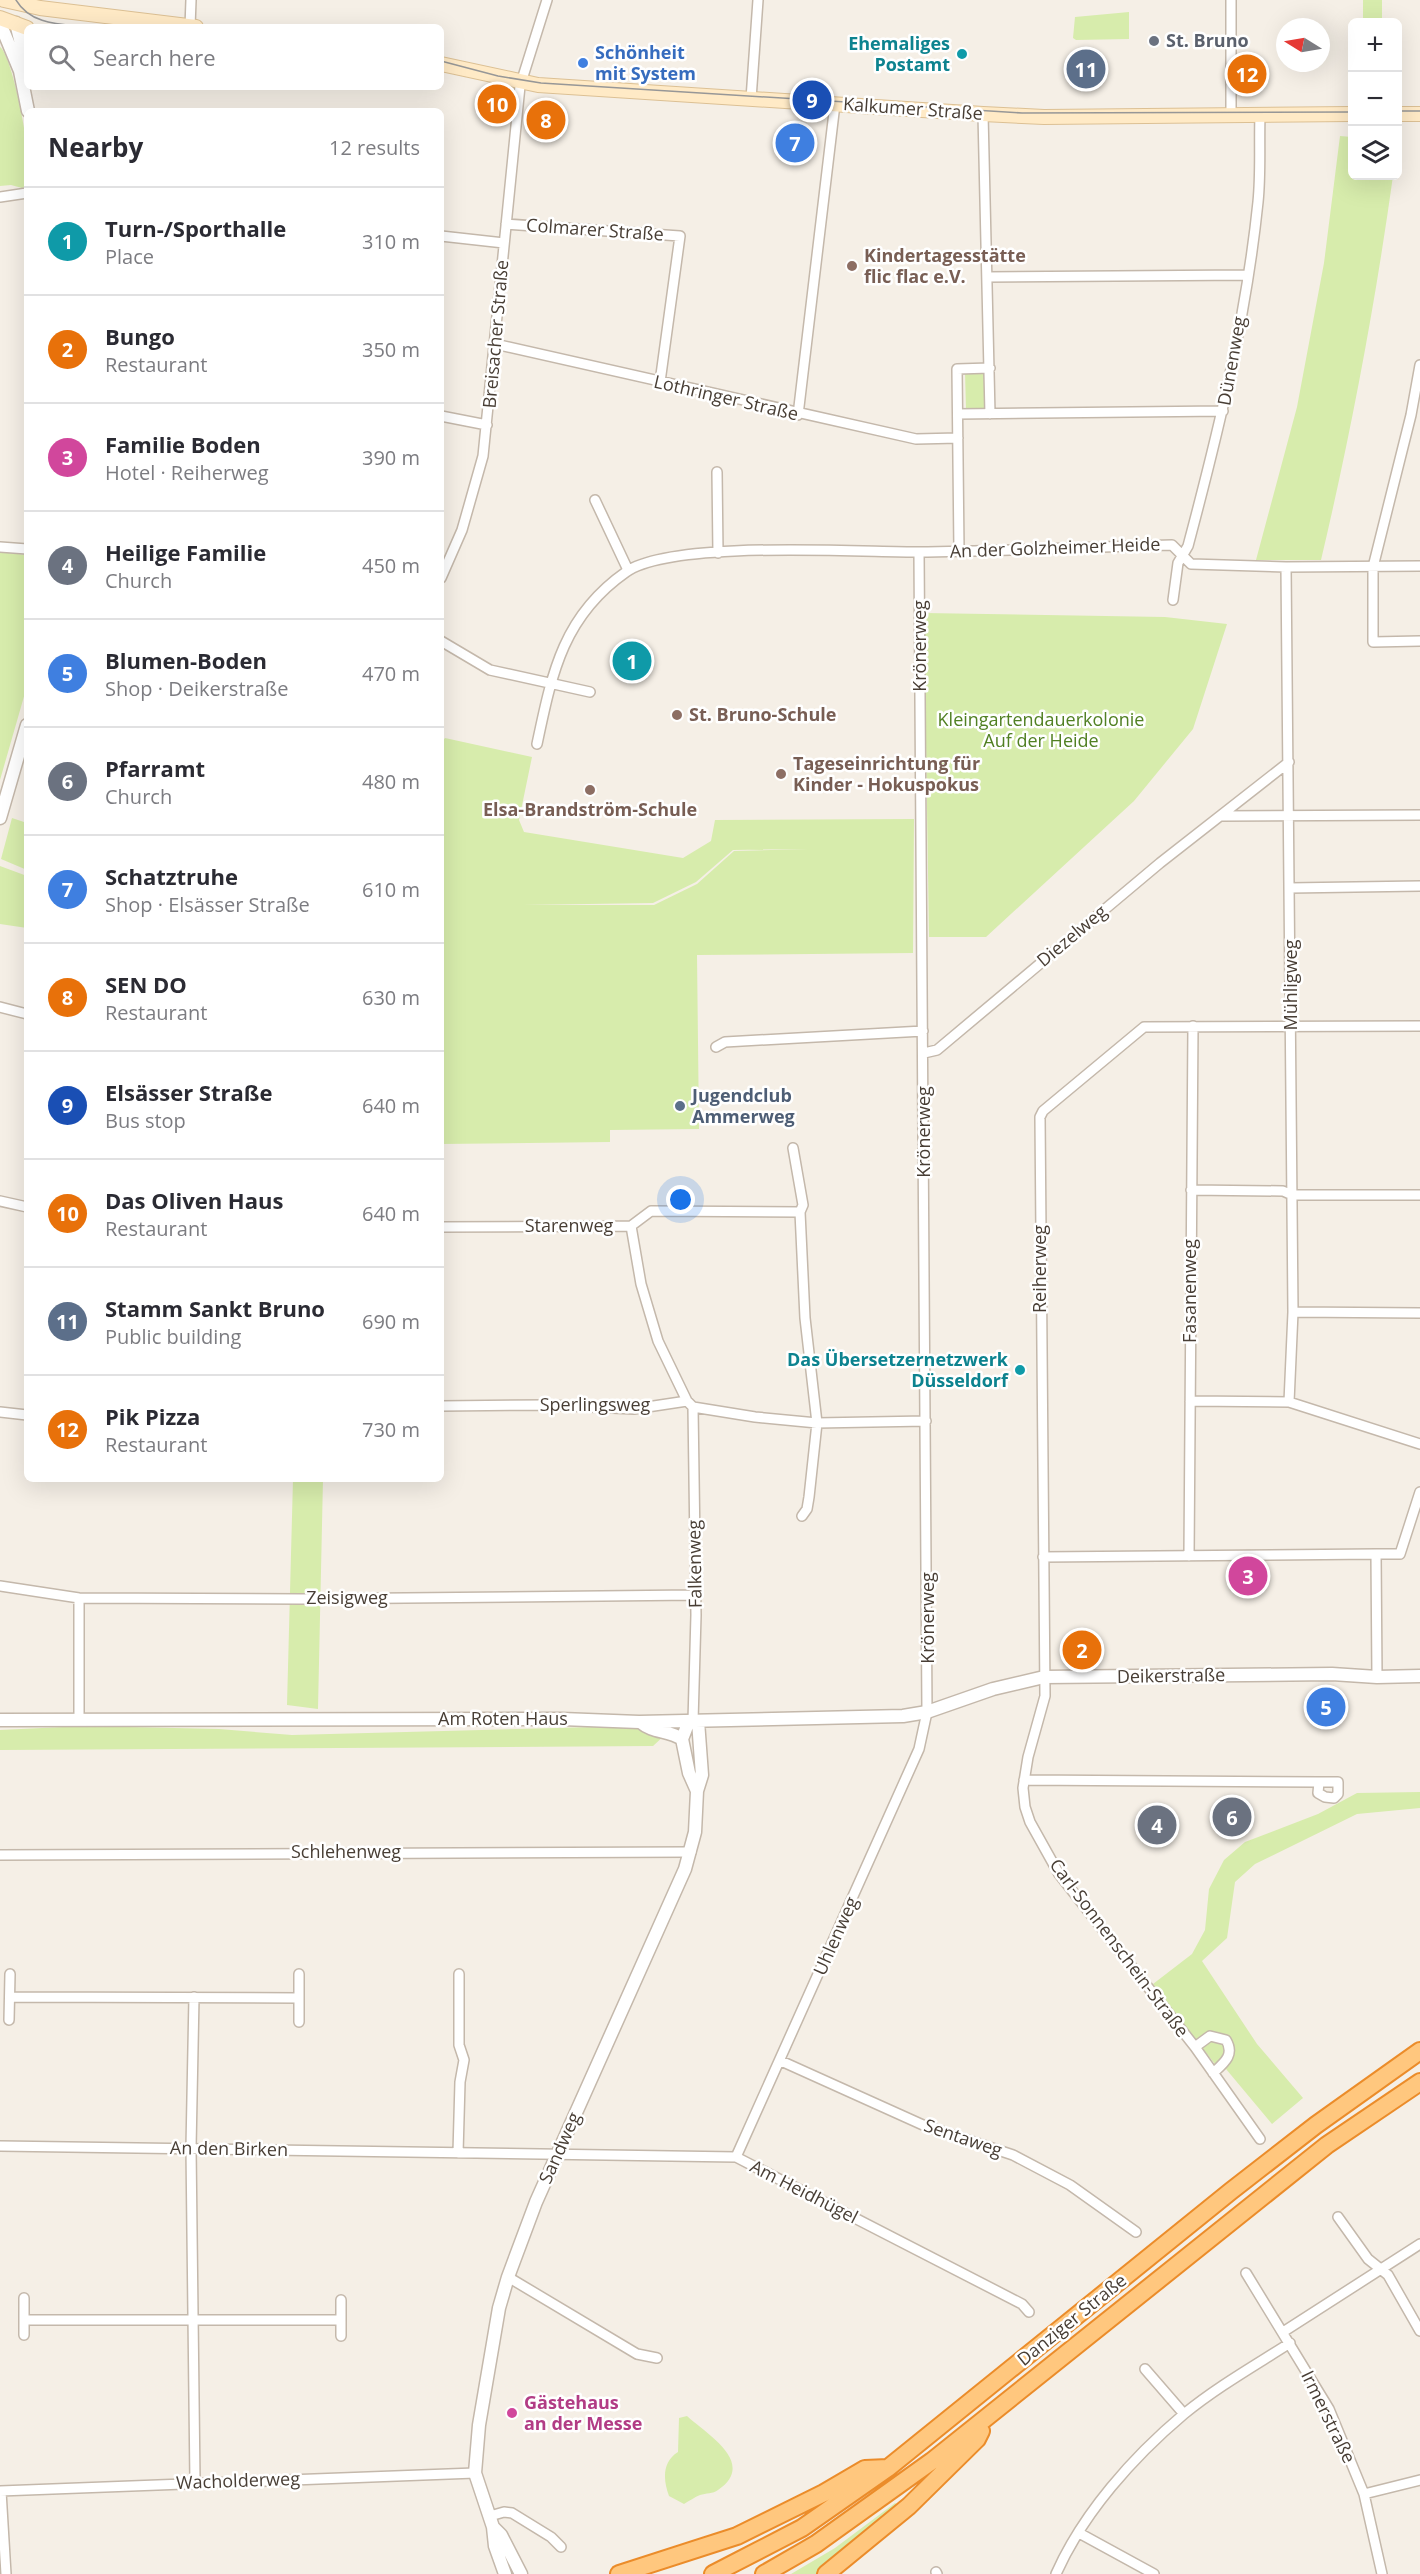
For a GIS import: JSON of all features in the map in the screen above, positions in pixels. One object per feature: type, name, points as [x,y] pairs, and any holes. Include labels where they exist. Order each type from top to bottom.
[{"type":"highway","name":"Danziger Straße","points":[[713,2574],[802,2528],[888,2469],[1231,2191],[1415,2053]]},
{"type":"highway","name":"Danziger Straße","points":[[764,2574],[816,2544],[851,2520],[990,2416],[1327,2145],[1420,2082]]},
{"type":"highway","points":[[826,2574],[884,2528],[933,2483],[977,2439],[990,2416]]},
{"type":"highway","points":[[620,2574],[737,2536],[825,2493],[865,2469],[888,2469]]},
{"type":"main road","points":[[10,1],[90,15],[165,24]]},
{"type":"main road","points":[[0,13],[10,1]]},
{"type":"main road","points":[[10,1],[21,26]]},
{"type":"main road","points":[[0,18],[21,26]]},
{"type":"main road","name":"Kalkumer Straße","points":[[444,65],[521,83],[983,114],[1044,117],[1348,114]]},
{"type":"main road","points":[[1402,114],[1420,114]]},
{"type":"street","points":[[190,24],[191,0]]},
{"type":"street","name":"Breisacher Straße","points":[[444,571],[462,530],[472,498],[487,424],[521,83],[547,0]]},
{"type":"street","points":[[752,99],[758,0]]},
{"type":"street","points":[[1231,0],[1231,115]]},
{"type":"street","points":[[0,23],[21,71],[24,88]]},
{"type":"street","points":[[21,26],[24,39],[21,71]]},
{"type":"street","points":[[24,90],[27,108]]},
{"type":"street","points":[[798,414],[835,104]]},
{"type":"street","points":[[983,114],[990,414]]},
{"type":"street","name":"Dünenweg","points":[[1173,600],[1178,563],[1183,556],[1223,411],[1248,275],[1258,200],[1260,115]]},
{"type":"street","points":[[0,197],[24,193]]},
{"type":"street","name":"Colmarer Straße","points":[[506,224],[680,236],[660,382]]},
{"type":"street","points":[[444,236],[504,243]]},
{"type":"street","points":[[987,277],[1248,275]]},
{"type":"street","name":"Lothringer Straße","points":[[495,344],[916,439],[958,438]]},
{"type":"street","points":[[1420,365],[1415,415],[1373,567],[1373,642],[1420,641]]},
{"type":"street","points":[[959,551],[957,369],[990,368]]},
{"type":"street","points":[[958,414],[1223,411]]},
{"type":"street","points":[[444,417],[487,424]]},
{"type":"street","points":[[717,472],[718,553]]},
{"type":"street","points":[[595,500],[628,570]]},
{"type":"street","name":"An der Golzheimer Heide","points":[[537,744],[550,684],[568,638],[586,606],[628,570],[666,557],[718,553],[919,552],[1172,545],[1191,564],[1286,567],[1420,566]]},
{"type":"street","points":[[0,547],[24,549]]},
{"type":"street","name":"Krönerweg","points":[[919,552],[927,1712]]},
{"type":"street","name":"Mühligweg","points":[[1286,567],[1293,1312],[1289,1402]]},
{"type":"street","points":[[444,643],[490,670],[590,692]]},
{"type":"street","points":[[0,818],[24,741]]},
{"type":"street","name":"Diezelweg","points":[[924,1053],[937,1050],[1134,885],[1289,762]]},
{"type":"street","points":[[1221,816],[1420,815]]},
{"type":"street","points":[[1290,888],[1420,886]]},
{"type":"street","points":[[0,1007],[24,1013]]},
{"type":"street","points":[[1193,1026],[1420,1026]]},
{"type":"street","name":"Reiherweg","points":[[1044,1677],[1040,1118],[1043,1111],[1142,1028],[1193,1026]]},
{"type":"street","name":"Fasanenweg","points":[[1189,1556],[1193,1026]]},
{"type":"street","points":[[716,1047],[724,1042],[923,1031]]},
{"type":"street","points":[[793,1148],[803,1205],[800,1212],[805,1318],[817,1423],[809,1497],[807,1509],[802,1515]]},
{"type":"street","points":[[1191,1190],[1282,1191],[1292,1195],[1420,1195]]},
{"type":"street","points":[[0,1201],[24,1206]]},
{"type":"street","name":"Starenweg","points":[[444,1227],[631,1226],[651,1211],[800,1212]]},
{"type":"street","name":"Falkenweg","points":[[631,1226],[641,1284],[658,1341],[690,1404],[695,1595],[693,1721]]},
{"type":"street","points":[[1293,1312],[1420,1313]]},
{"type":"street","points":[[1190,1401],[1289,1402],[1420,1444]]},
{"type":"street","name":"Sperlingsweg","points":[[444,1406],[546,1405],[634,1409],[690,1404],[755,1417],[817,1423],[926,1420]]},
{"type":"street","points":[[0,1412],[24,1415]]},
{"type":"street","points":[[1043,1557],[1400,1554],[1420,1492]]},
{"type":"street","points":[[1376,1554],[1377,1677]]},
{"type":"street","name":"Zeisigweg","points":[[0,1587],[79,1598],[302,1599],[695,1595]]},
{"type":"street","points":[[79,1598],[79,1720]]},
{"type":"street","name":"Deikerstraße","points":[[927,1712],[993,1689],[1044,1677],[1332,1674],[1377,1677],[1420,1676]]},
{"type":"street","name":"Carl-Sonnenschein-Straße","points":[[1044,1677],[1045,1696],[1024,1780],[1023,1797],[1027,1815],[1059,1874],[1195,2047],[1260,2139]]},
{"type":"street","name":"Am Roten Haus","points":[[0,1720],[562,1719],[639,1722],[903,1716],[927,1712]]},
{"type":"street","name":"Uhlenweg","points":[[736,2157],[919,1749],[927,1712]]},
{"type":"street","points":[[639,1722],[648,1729],[673,1733],[682,1739],[693,1721]]},
{"type":"street","name":"Sandweg","points":[[505,2574],[475,2473],[487,2368],[508,2277],[556,2155],[686,1869],[697,1814],[697,1791],[702,1775],[693,1721]]},
{"type":"street","name":"Sandweg","points":[[682,1739],[697,1791]]},
{"type":"street","points":[[1024,1780],[1319,1782]]},
{"type":"street","name":"Schlehenweg","points":[[0,1855],[691,1852]]},
{"type":"street","points":[[9,2020],[10,1974]]},
{"type":"street","points":[[298,2022],[299,1974]]},
{"type":"street","points":[[458,2153],[460,2082],[464,2060],[459,2045],[459,1974]]},
{"type":"street","points":[[10,1996],[298,1998]]},
{"type":"street","points":[[194,1997],[190,2148],[195,2482]]},
{"type":"street","name":"Carl-Sonnenschein-Straße","points":[[1195,2047],[1210,2036],[1226,2040],[1230,2052],[1213,2073]]},
{"type":"street","name":"Sentaweg","points":[[781,2061],[923,2125],[1013,2155],[1070,2185],[1136,2232]]},
{"type":"street","name":"An den Birken","points":[[0,2146],[556,2155]]},
{"type":"street","name":"Am Heidhügel","points":[[556,2155],[736,2157],[1022,2304],[1029,2312]]},
{"type":"street","points":[[1338,2217],[1368,2259],[1388,2275],[1420,2331]]},
{"type":"street","points":[[1283,2332],[1420,2244]]},
{"type":"street","name":"Irmerstraße","points":[[1246,2272],[1329,2409],[1364,2494],[1382,2574]]},
{"type":"street","points":[[508,2277],[637,2354],[657,2358]]},
{"type":"street","points":[[24,2298],[24,2335]]},
{"type":"street","points":[[341,2300],[341,2336]]},
{"type":"street","points":[[24,2320],[341,2320]]},
{"type":"street","points":[[1056,2574],[1100,2502],[1127,2470],[1184,2414],[1229,2381],[1290,2343]]},
{"type":"street","points":[[1145,2370],[1184,2414]]},
{"type":"street","name":"Wacholderweg","points":[[1,2491],[475,2473]]},
{"type":"street","points":[[1364,2494],[1420,2480]]},
{"type":"street","points":[[1,2491],[6,2574]]},
{"type":"street","points":[[491,2522],[504,2512],[512,2513],[551,2537],[561,2547]]},
{"type":"street","name":"Sandweg","points":[[491,2522],[501,2535],[522,2574]]},
{"type":"street","points":[[1079,2533],[1154,2574]]},
{"type":"green space","points":[[1363,0],[1382,0],[1382,18],[1363,18]]},
{"type":"green space","points":[[1129,12],[1129,39],[1076,40],[1073,38],[1075,17]]},
{"type":"green space","points":[[0,47],[9,63],[24,128],[24,187],[0,186]]},
{"type":"green space","points":[[1340,136],[1348,137],[1348,180],[1392,180],[1362,369],[1342,465],[1321,560],[1256,560],[1297,407],[1324,263]]},
{"type":"green space","points":[[984,371],[985,409],[966,409],[965,372]]},
{"type":"green space","points":[[0,552],[24,555],[24,696],[0,780]]},
{"type":"green space","name":"Kleingartendauerkolonie Auf der Heide","points":[[924,613],[1165,617],[1227,624],[1193,729],[1134,801],[986,937],[929,937]]},
{"type":"green space","points":[[445,738],[532,757],[519,820],[524,832],[683,858],[711,841],[715,820],[914,819],[913,953],[697,955],[699,1129],[610,1130],[610,1142],[444,1144]],"holes":[[[809,849],[734,851],[697,884],[654,905],[523,905],[653,903],[696,882],[733,850]]]},
{"type":"green space","points":[[12,818],[24,822],[24,869],[1,859]]},
{"type":"green space","points":[[0,866],[24,875],[24,928],[0,924]]},
{"type":"green space","points":[[293,1482],[323,1482],[318,1709],[287,1705]]},
{"type":"green space","points":[[84,1726],[219,1729],[292,1735],[632,1726],[665,1735],[653,1746],[0,1750],[0,1730]]},
{"type":"green space","points":[[1420,1792],[1420,1808],[1357,1814],[1255,1864],[1235,1882],[1227,1938],[1202,1961],[1257,2044],[1303,2098],[1272,2124],[1226,2069],[1221,2072],[1153,1984],[1192,1954],[1205,1930],[1209,1889],[1224,1860],[1245,1842],[1318,1814],[1357,1793]]},
{"type":"green space","points":[[687,2416],[725,2450],[731,2460],[733,2470],[729,2480],[718,2490],[700,2495],[684,2504],[669,2496],[665,2472],[669,2461],[678,2452],[679,2418]]},
{"type":"green space","points":[[895,2503],[900,2506],[822,2574],[791,2574],[835,2548]]},
{"type":"tram line","points":[[16,0],[22,8],[38,19],[57,24]]},
{"type":"tram line","points":[[444,62],[498,76],[541,83],[1022,113],[1348,112]]},
{"type":"tram line","points":[[1402,111],[1420,111]]},
{"type":"place","name":"St. Bruno","points":[[1154,41]]},
{"type":"place","name":"Ehemaliges Postamt","points":[[962,54]]},
{"type":"place","name":"Schönheit mit System","points":[[583,63]]},
{"type":"place","name":"Stamm Sankt Bruno","points":[[1086,69]]},
{"type":"place","name":"Pik Pizza","points":[[1247,74]]},
{"type":"place","name":"Elsässer Straße","points":[[812,100]]},
{"type":"place","name":"Das Oliven Haus","points":[[497,104]]},
{"type":"place","name":"SEN DO","points":[[546,120]]},
{"type":"place","name":"Schatztruhe","points":[[795,143]]},
{"type":"place","name":"Kindertagesstätte flic flac e.V.","points":[[852,266]]},
{"type":"place","name":"Turn-/Sporthalle","points":[[632,661]]},
{"type":"place","name":"St. Bruno-Schule","points":[[677,715]]},
{"type":"place","name":"Tageseinrichtung für Kinder - Hokuspokus","points":[[781,774]]},
{"type":"place","name":"Elsa-Brandström-Schule","points":[[590,790]]},
{"type":"place","name":"Jugendclub Ammerweg","points":[[680,1106]]},
{"type":"place","name":"Das Übersetzernetzwerk Düsseldorf","points":[[1020,1370]]},
{"type":"place","name":"Familie Boden","points":[[1248,1576]]},
{"type":"place","name":"Bungo","points":[[1082,1650]]},
{"type":"place","name":"Blumen-Boden","points":[[1326,1707]]},
{"type":"place","name":"Pfarramt","points":[[1232,1817]]},
{"type":"place","name":"Heilige Familie","points":[[1157,1825]]},
{"type":"place","name":"Gästehaus an der Messe","points":[[512,2413]]}]
